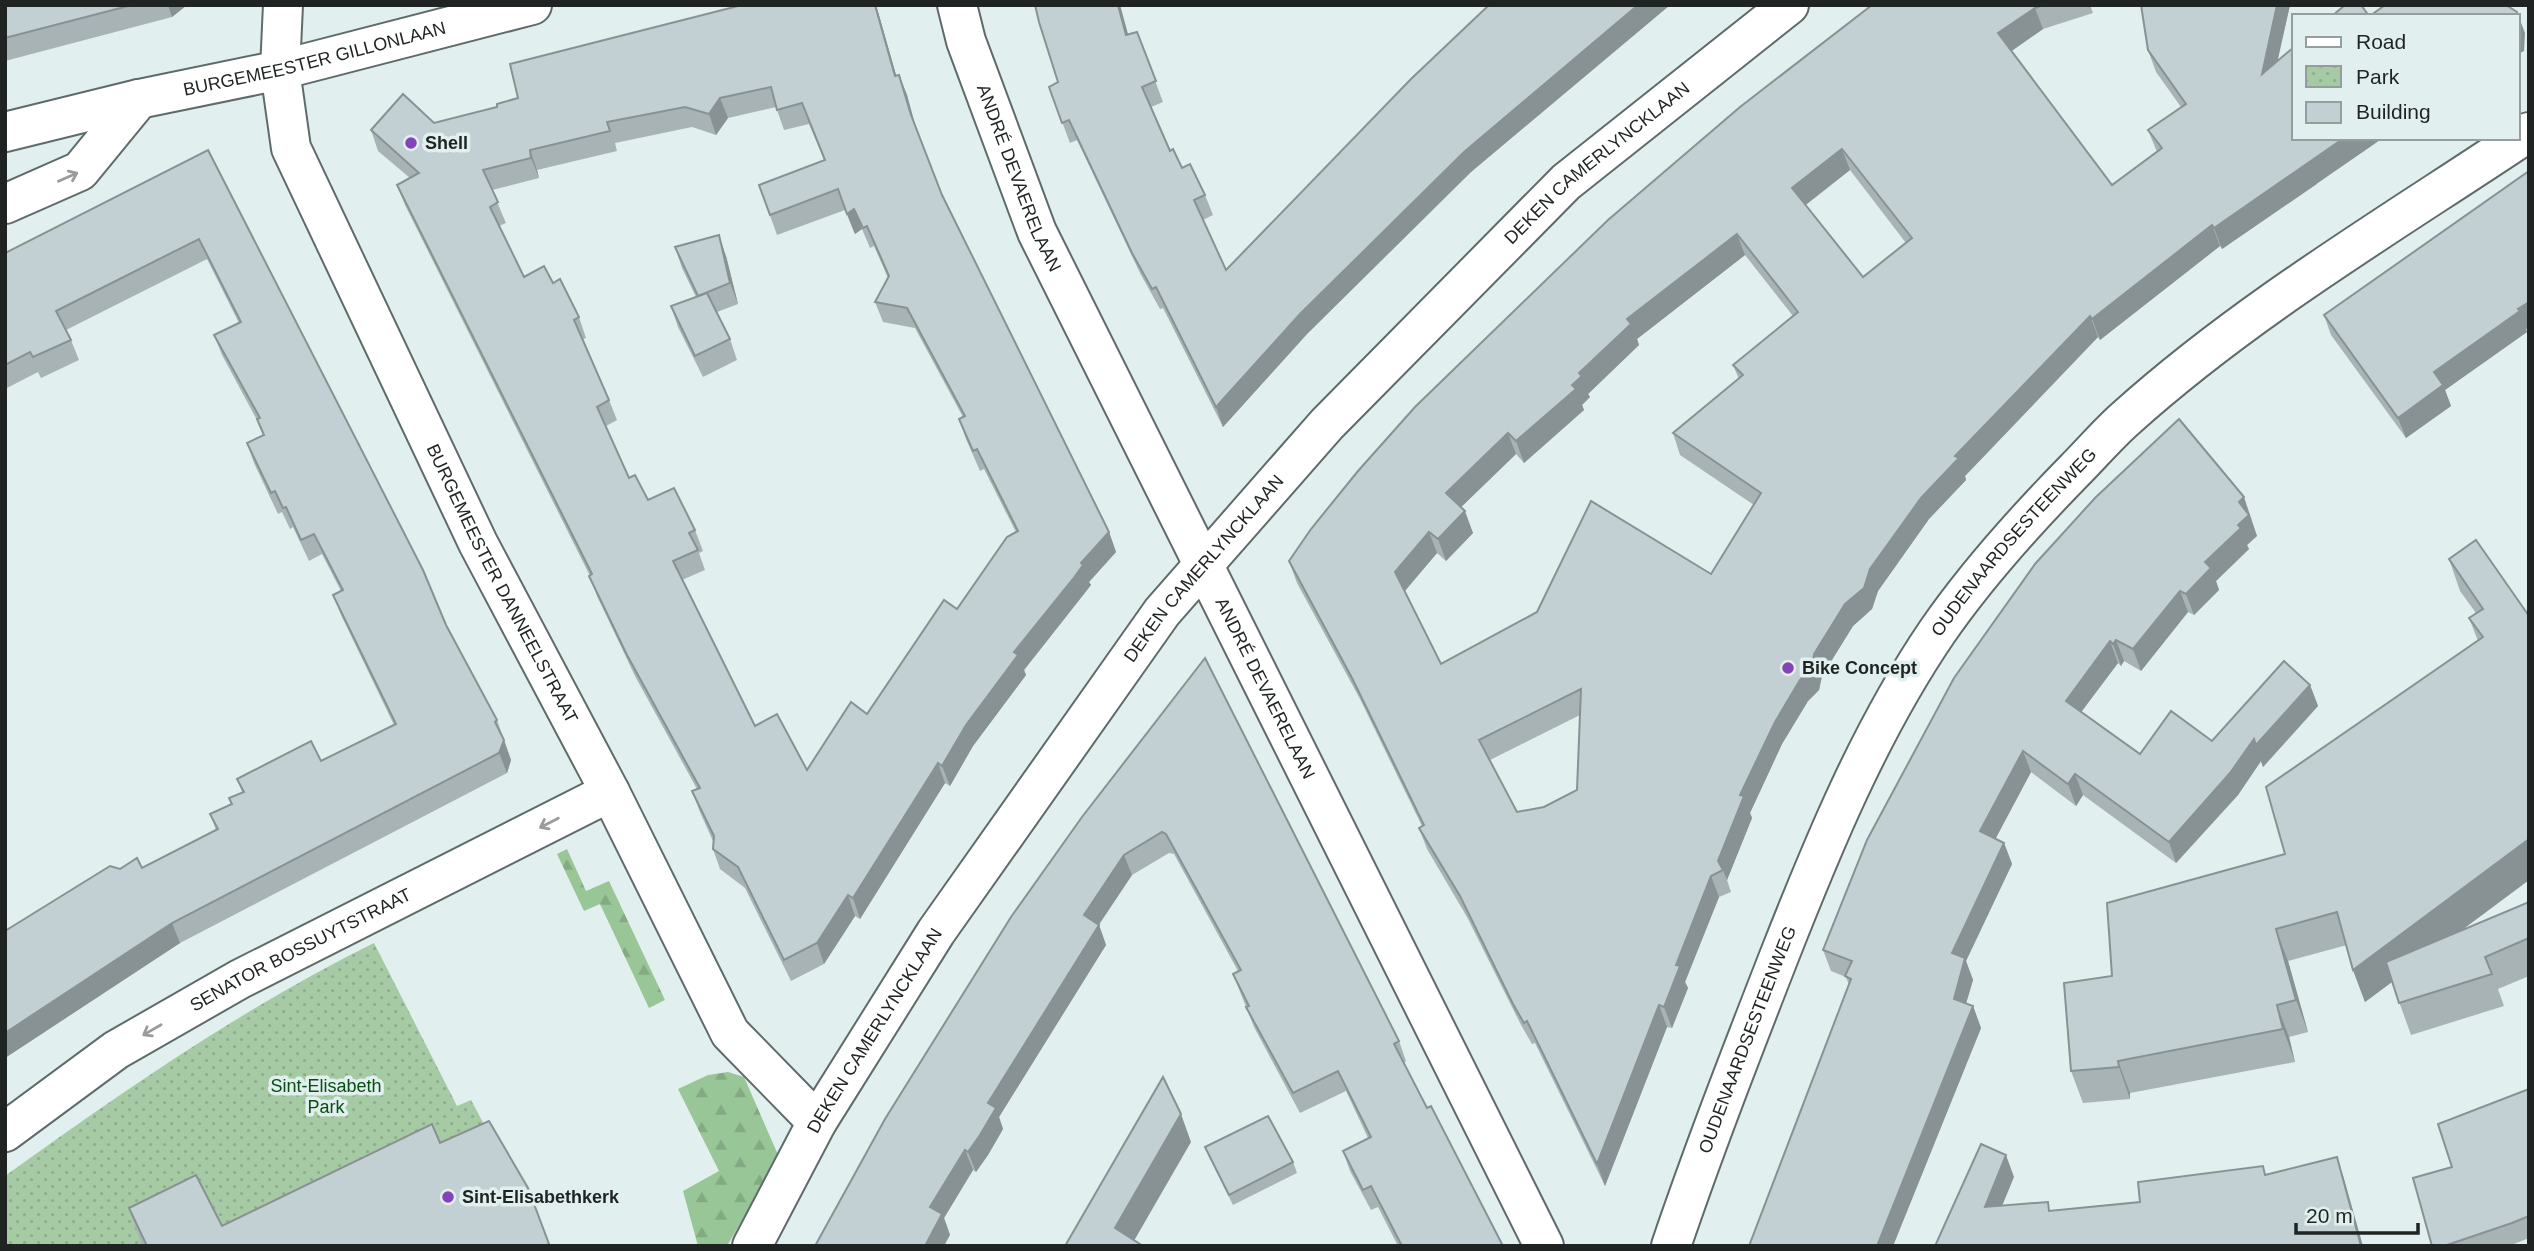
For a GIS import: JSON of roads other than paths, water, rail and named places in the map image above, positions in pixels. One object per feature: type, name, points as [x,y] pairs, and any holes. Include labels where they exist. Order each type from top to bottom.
[{"type":"street","name":"BURGEMEESTER DANNEELSTRAAT","points":[[282,5],[280,70],[291,148],[478,543],[610,792],[730,1033],[817,1122]]},
{"type":"street","name":"BURGEMEESTER GILLONLAAN","points":[[5,132],[139,99],[280,70],[532,5]]},
{"type":"street","name":"ANDRÉ DEVAERELAAN","points":[[957,5],[966,41],[1037,232],[1545,1246]]},
{"type":"street","name":"DEKEN CAMERLYNCKLAAN","points":[[752,1246],[817,1122],[936,932],[1162,612],[1327,424],[1566,182],[1789,5]]},
{"type":"street","points":[[5,204],[80,171],[139,99]]},
{"type":"street","name":"OUDENAARDSESTEENWEG","points":[[1671,1246],[1763,996],[1849,793],[1902,690],[1937,632],[1979,576],[2050,496],[2133,412],[2200,358],[2292,292],[2517,140]]},
{"type":"street","name":"SENATOR BOSSUYTSTRAAT","points":[[5,1132],[116,1050],[240,978],[610,792]]},
{"type":"place","name":"Shell","points":[[411,143]]},
{"type":"place","name":"Bike Concept","points":[[1788,668]]},
{"type":"place","name":"Sint-Elisabethkerk","points":[[448,1197]]},
{"type":"park label","name":"Sint-Elisabeth Park","points":[[326,1096]]}]
